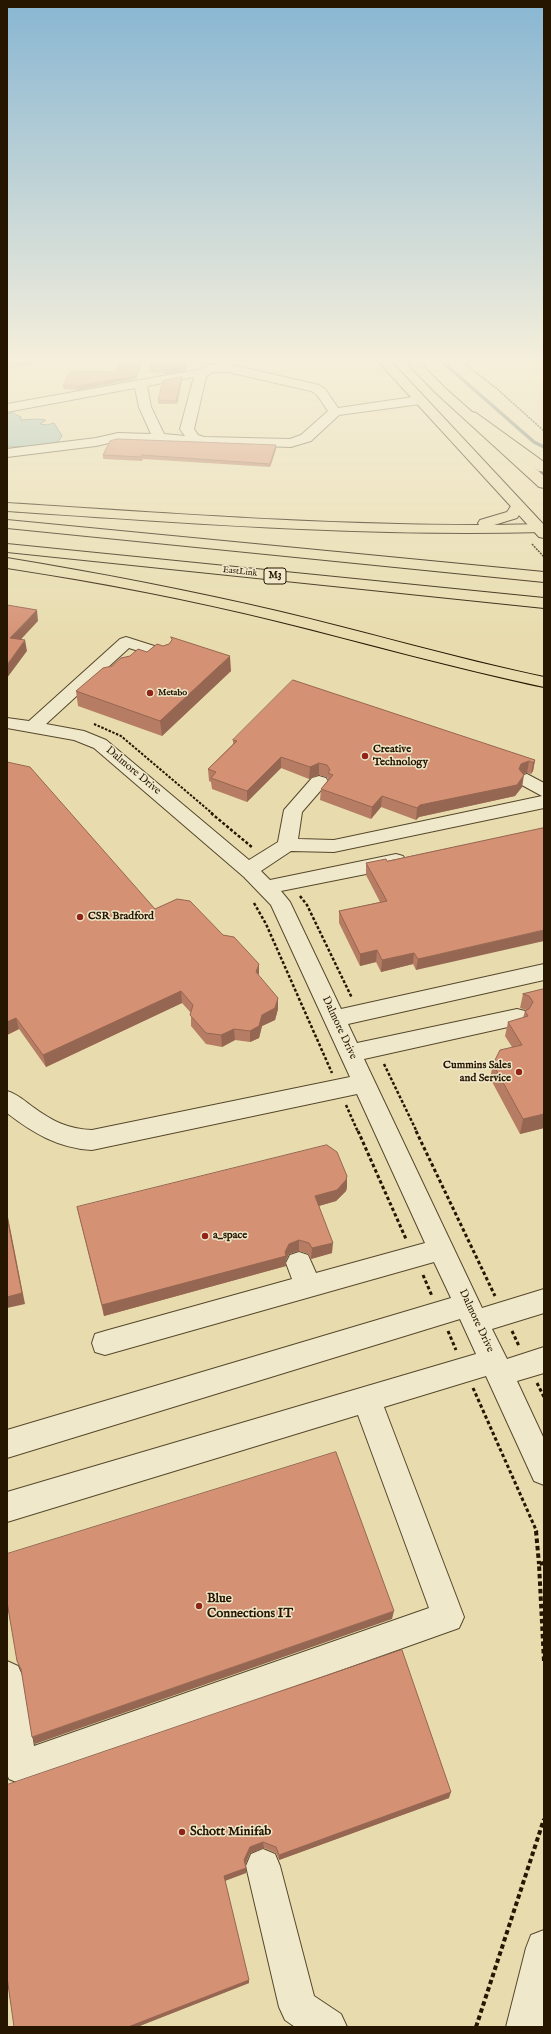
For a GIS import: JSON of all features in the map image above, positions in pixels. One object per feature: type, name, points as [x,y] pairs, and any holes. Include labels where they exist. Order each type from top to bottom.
[{"type":"main road","points":[[469,453],[542,530]]},
{"type":"main road","points":[[511,453],[544,484]]},
{"type":"main road","points":[[523,453],[544,468]]},
{"type":"main road","points":[[388,530],[472,526],[504,518],[515,512],[518,506]]},
{"type":"main road","points":[[7,507],[310,528],[486,531],[542,530]]},
{"type":"main road","name":"M3","points":[[7,524],[544,577]]},
{"type":"main road","name":"EastLink","points":[[7,548],[544,603]]},
{"type":"main road","points":[[7,563],[113,580],[188,596],[277,616],[506,675],[544,682]]},
{"type":"street","points":[[33,727],[126,642],[159,658]]},
{"type":"street","name":"Dalmore Drive","points":[[7,723],[78,735],[100,744],[248,870],[267,887],[280,902],[287,914],[542,1465]]},
{"type":"street","points":[[527,780],[544,791]]},
{"type":"street","points":[[287,845],[293,810],[319,782]]},
{"type":"street","points":[[248,870],[287,845],[334,846],[544,802]]},
{"type":"street","points":[[267,887],[412,858]]},
{"type":"street","points":[[335,1019],[544,972]]},
{"type":"street","points":[[351,1053],[517,1017]]},
{"type":"street","points":[[7,1100],[52,1132],[71,1138],[92,1140],[365,1083]]},
{"type":"street","points":[[105,1343],[442,1249]]},
{"type":"street","points":[[299,1263],[308,1287]]},
{"type":"street","points":[[7,1444],[472,1313],[544,1302]]},
{"type":"street","points":[[7,1506],[367,1400],[497,1368],[544,1360]]},
{"type":"street","points":[[7,1677],[21,1767],[448,1617],[367,1400]]},
{"type":"street","points":[[263,1866],[298,2007],[328,2027]]},
{"type":"street","points":[[528,2017],[544,1948]]},
{"type":"street","points":[[528,2017],[544,1974]]},
{"type":"path","points":[[544,1563],[539,1564],[544,1661]]},
{"type":"path","points":[[476,2027],[544,1819]]},
{"type":"building","points":[[104,453],[273,453],[270,464],[142,455],[141,457],[103,455]]},
{"type":"building","points":[[7,605],[37,610],[10,638],[25,640],[7,665]]},
{"type":"building","name":"Metabo","points":[[171,637],[230,656],[160,721],[76,691],[103,668],[112,666],[121,658],[130,656],[138,649],[147,652],[157,644],[163,646],[169,644],[172,640]]},
{"type":"building","name":"Creative Technology","points":[[293,680],[535,760],[533,763],[529,761],[521,764],[519,769],[524,775],[517,785],[420,805],[417,808],[382,796],[372,807],[321,789],[333,775],[328,773],[330,770],[327,765],[319,763],[310,767],[281,757],[247,791],[211,778],[216,772],[208,769],[237,741],[233,740]]},
{"type":"building","name":"CSR Bradford","points":[[7,762],[30,767],[155,909],[177,899],[190,901],[223,935],[234,937],[259,964],[256,972],[278,998],[275,1008],[262,1015],[259,1026],[250,1031],[234,1029],[221,1035],[206,1033],[190,1015],[193,1005],[181,991],[43,1055],[16,1018],[7,1022]]},
{"type":"building","points":[[544,828],[544,930],[418,959],[414,953],[382,960],[377,950],[360,954],[339,911],[387,901],[366,863],[386,859],[387,861]]},
{"type":"building","name":"Cummins Sales and Service","points":[[544,989],[544,1114],[523,1119],[493,1064],[500,1050],[522,1045],[508,1022],[528,1016],[525,1011],[529,1009],[533,1002],[529,996],[523,994]]},
{"type":"building","name":"a_space","points":[[327,1145],[337,1152],[347,1176],[346,1180],[337,1190],[315,1196],[333,1243],[312,1248],[309,1243],[299,1240],[289,1244],[285,1252],[286,1256],[102,1305],[77,1207]]},
{"type":"building","points":[[7,1217],[22,1293],[7,1297]]},
{"type":"building","name":"Blue Connections IT","points":[[336,1452],[394,1611],[32,1737],[21,1669],[17,1661],[7,1602],[7,1554]]},
{"type":"building","name":"Schott Minifab","points":[[402,1650],[451,1792],[279,1855],[276,1847],[263,1842],[250,1847],[244,1860],[246,1868],[224,1876],[249,1980],[128,2027],[14,2027],[7,1977],[7,1785]]},
{"type":"place","name":"Metabo","points":[[150,693]]},
{"type":"place","name":"Creative Technology","points":[[365,756]]},
{"type":"place","name":"CSR Bradford","points":[[80,917]]},
{"type":"place","name":"Cummins Sales and Service","points":[[519,1072]]},
{"type":"place","name":"a_space","points":[[205,1236]]},
{"type":"place","name":"Blue Connections IT","points":[[199,1606]]},
{"type":"place","name":"Schott Minifab","points":[[182,1832]]}]
